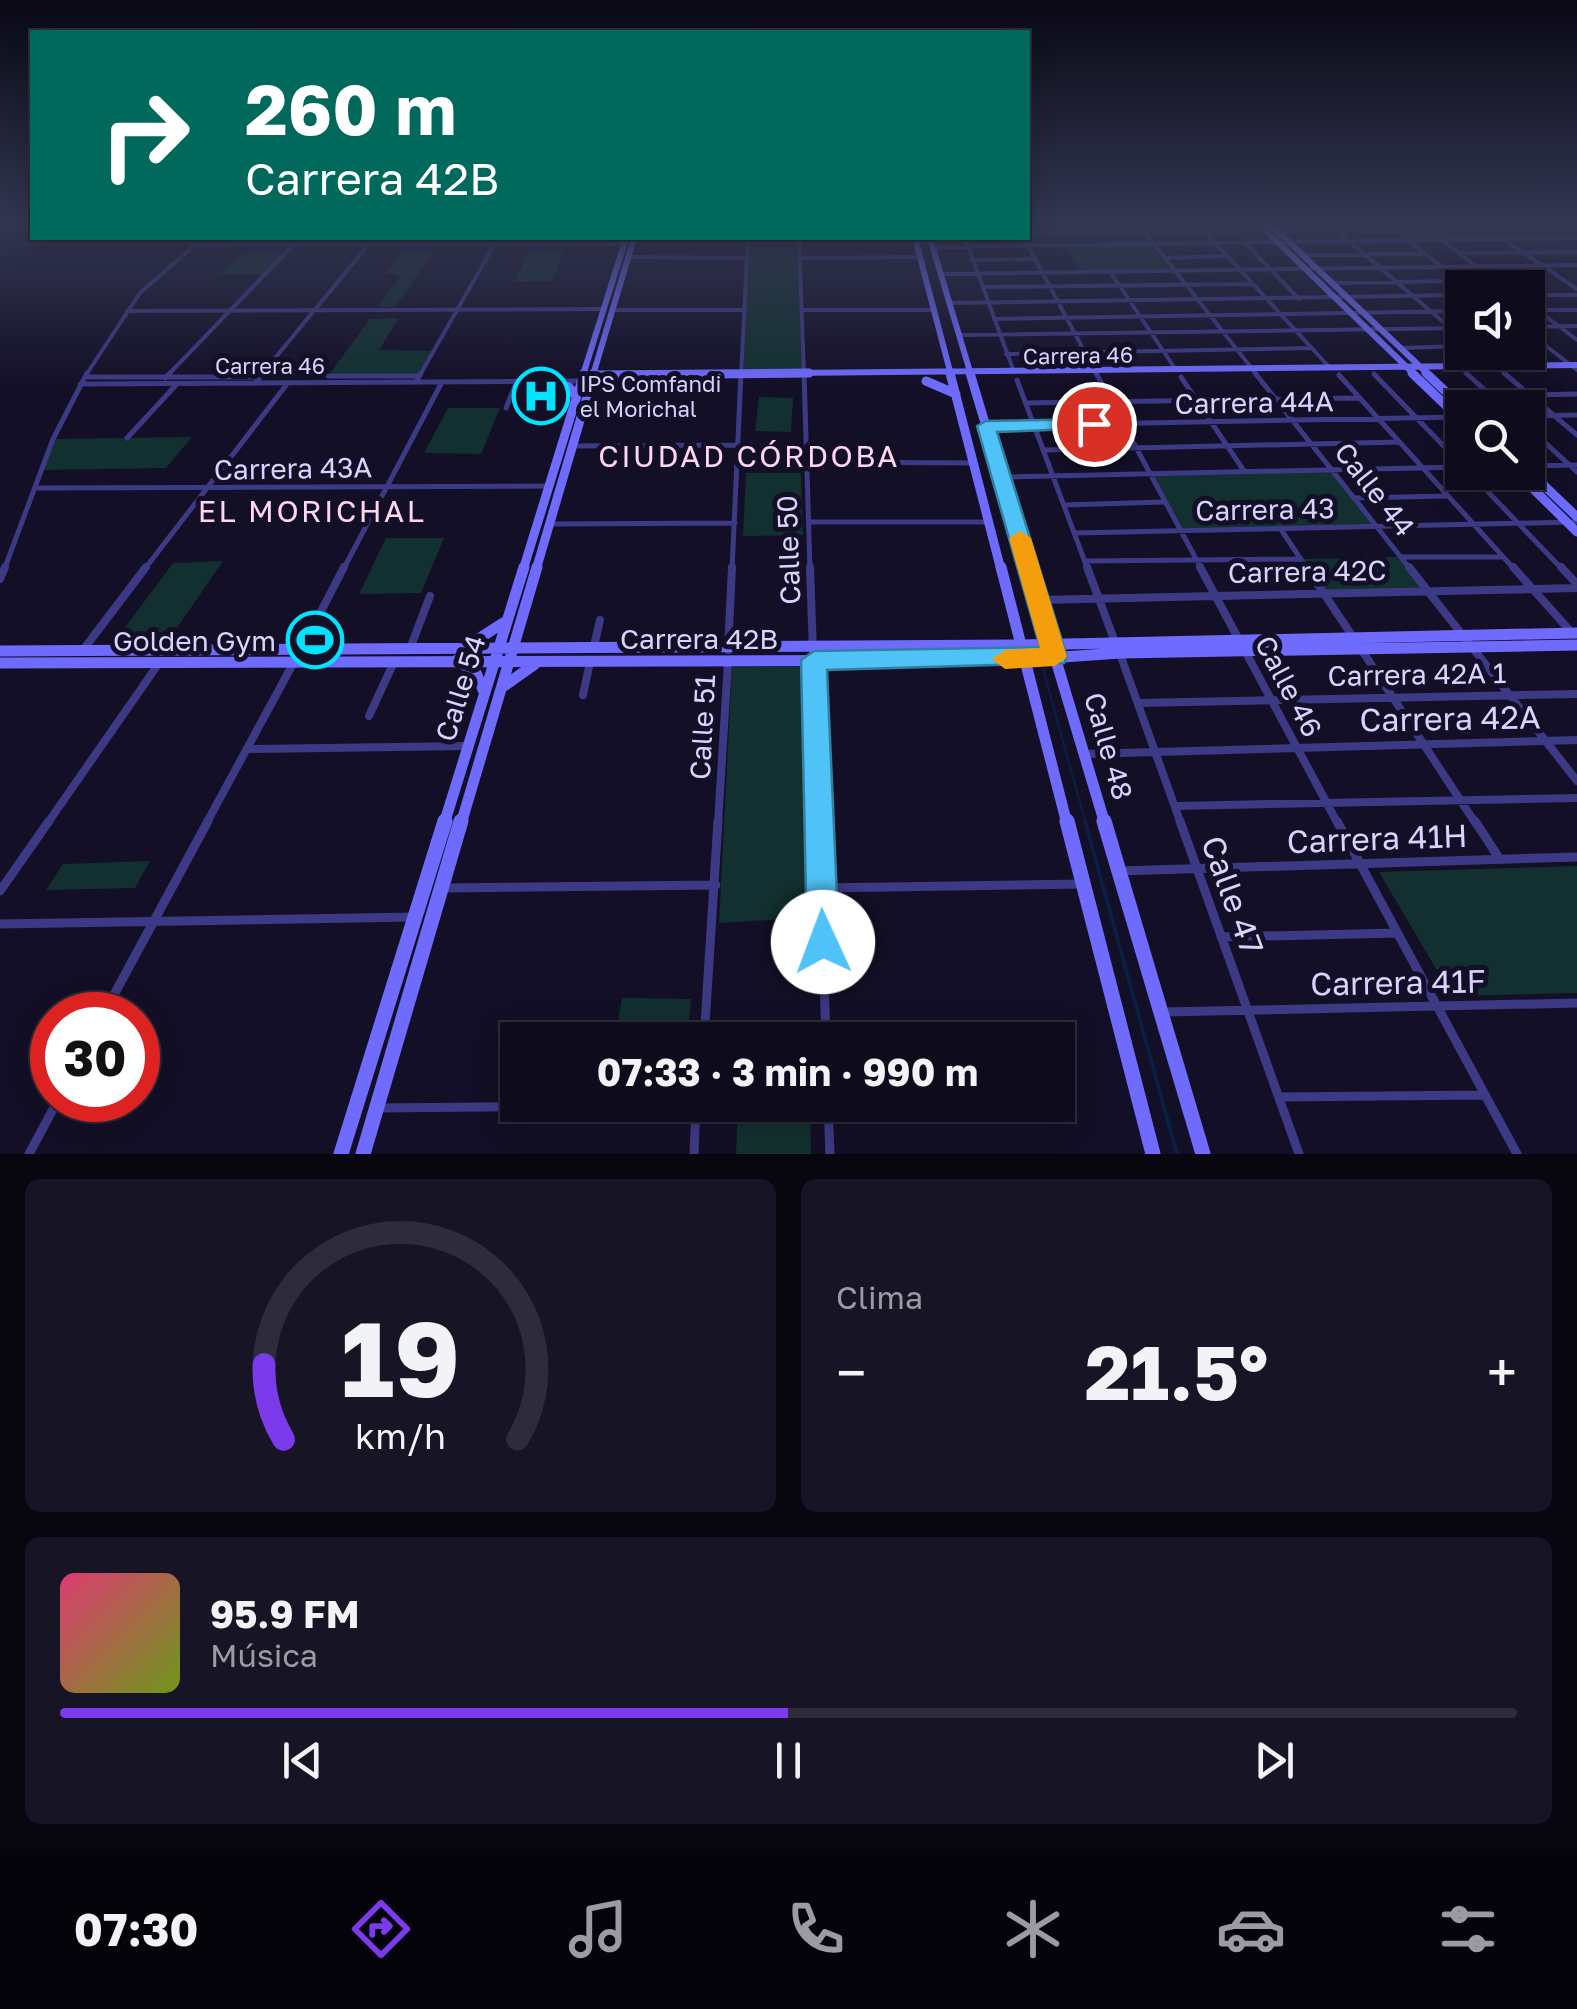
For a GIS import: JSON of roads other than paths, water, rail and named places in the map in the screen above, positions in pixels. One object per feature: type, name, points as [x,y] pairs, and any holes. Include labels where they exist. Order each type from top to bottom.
[{"type":"street","points":[[0,579],[38,488],[53,439],[80,384],[140,293],[156,279]]},
{"type":"street","points":[[166,378],[260,279]]},
{"type":"street","points":[[255,383],[340,279]]},
{"type":"street","points":[[417,379],[475,279]]},
{"type":"street","name":"Calle 54","points":[[340,1154],[468,746],[515,646],[593,378],[616,279]]},
{"type":"street","name":"Calle 54","points":[[363,1154],[444,888],[492,694],[494,661],[575,395],[620,279]]},
{"type":"street","name":"Calle 51","points":[[705,1022],[716,885],[747,279]]},
{"type":"street","name":"Calle 50","points":[[801,279],[825,1022]]},
{"type":"street","name":"Calle 48","points":[[926,279],[1153,1154]]},
{"type":"street","name":"Calle 48","points":[[942,279],[1202,1154]]},
{"type":"street","name":"Calle 47","points":[[978,279],[1118,648],[1299,1154]]},
{"type":"street","name":"Calle 46","points":[[1046,279],[1517,1154]]},
{"type":"street","points":[[1114,279],[1244,471]]},
{"type":"street","name":"Calle 44","points":[[1181,279],[1577,781]]},
{"type":"street","points":[[1249,279],[1575,637]]},
{"type":"street","points":[[1280,279],[1300,299]]},
{"type":"street","points":[[1316,279],[1445,399]]},
{"type":"street","points":[[1328,279],[1400,348],[1417,370]]},
{"type":"street","points":[[1393,279],[1445,322]]},
{"type":"street","points":[[1564,280],[1577,280]]},
{"type":"street","points":[[1564,280],[1577,292]]},
{"type":"street","points":[[1332,283],[1445,281]]},
{"type":"street","points":[[982,288],[1254,284]]},
{"type":"street","points":[[1545,294],[1577,292]]},
{"type":"street","points":[[949,303],[1445,296]]},
{"type":"street","points":[[127,311],[746,310]]},
{"type":"street","points":[[802,310],[934,310]]},
{"type":"street","points":[[1545,310],[1577,310]]},
{"type":"street","points":[[994,318],[1445,312]]},
{"type":"street","points":[[1545,316],[1577,340]]},
{"type":"street","points":[[1545,328],[1577,326]]},
{"type":"street","points":[[959,335],[1445,328]]},
{"type":"street","points":[[1545,345],[1575,368]]},
{"type":"street","points":[[1400,348],[1445,347]]},
{"type":"street","points":[[1006,354],[1312,348]]},
{"type":"street","points":[[597,362],[624,378]]},
{"type":"street","points":[[948,364],[926,378],[956,394]]},
{"type":"street","name":"Carrera 46","points":[[1545,368],[1575,368]]},
{"type":"street","name":"Carrera 46","points":[[328,376],[442,382],[1445,370]]},
{"type":"street","name":"Carrera 46","points":[[1334,372],[1491,370]]},
{"type":"street","points":[[1500,370],[1524,390]]},
{"type":"street","points":[[1466,373],[1485,390]]},
{"type":"street","points":[[1374,374],[1445,448]]},
{"type":"street","name":"Carrera 46","points":[[85,377],[261,377]]},
{"type":"street","points":[[588,396],[624,378]]},
{"type":"street","name":"Carrera 46","points":[[80,384],[417,379]]},
{"type":"street","points":[[506,408],[517,381]]},
{"type":"street","points":[[552,381],[569,387],[575,395]]},
{"type":"street","points":[[303,646],[442,382]]},
{"type":"street","points":[[127,438],[178,383]]},
{"type":"street","points":[[82,650],[288,383]]},
{"type":"street","points":[[1545,395],[1577,394]]},
{"type":"street","points":[[1026,404],[1360,398]]},
{"type":"street","points":[[1545,408],[1577,436]]},
{"type":"street","points":[[1545,416],[1577,416]]},
{"type":"street","name":"Carrera 44A","points":[[986,426],[1445,417]]},
{"type":"street","points":[[1044,450],[1400,442]]},
{"type":"street","points":[[1545,442],[1575,468]]},
{"type":"street","points":[[573,446],[739,445]]},
{"type":"street","points":[[807,462],[974,462]]},
{"type":"street","points":[[1002,477],[1445,467]]},
{"type":"street","points":[[1545,468],[1575,468]]},
{"type":"street","name":"Carrera 43A","points":[[38,488],[548,486]]},
{"type":"street","points":[[1545,488],[1574,523]]},
{"type":"street","points":[[1487,490],[1577,586]]},
{"type":"street","points":[[1536,490],[1574,523]]},
{"type":"street","points":[[1354,498],[1448,496]]},
{"type":"street","points":[[1064,505],[1164,502]]},
{"type":"street","points":[[551,524],[735,522]]},
{"type":"street","points":[[809,522],[990,522]]},
{"type":"street","name":"Carrera 43","points":[[1074,533],[1574,523]]},
{"type":"street","points":[[1280,528],[1499,860]]},
{"type":"street","points":[[1401,558],[1503,557]]},
{"type":"street","points":[[1085,562],[1300,559]]},
{"type":"street","name":"Carrera 42C","points":[[1038,600],[1428,593],[1577,586]]},
{"type":"street","points":[[411,646],[430,596]]},
{"type":"street","points":[[461,646],[490,635],[511,609]]},
{"type":"street","points":[[523,619],[528,636],[553,646]]},
{"type":"street","points":[[576,662],[589,654],[588,646],[600,620]]},
{"type":"street","points":[[994,644],[1010,636],[1016,621]]},
{"type":"street","name":"Carrera 42B","points":[[0,663],[997,659],[1053,650],[1357,643],[1462,635],[1575,637]]},
{"type":"street","name":"Carrera 42B","points":[[1357,643],[1471,647],[1575,637]]},
{"type":"street","name":"Carrera 42B","points":[[0,650],[994,644],[1024,652]]},
{"type":"street","points":[[997,659],[1018,668],[1032,684]]},
{"type":"street","points":[[456,660],[476,673],[492,694],[513,676],[546,661]]},
{"type":"street","points":[[116,992],[294,661]]},
{"type":"street","points":[[370,716],[394,661]]},
{"type":"street","points":[[583,695],[590,661]]},
{"type":"street","points":[[0,891],[160,662]]},
{"type":"street","name":"Carrera 42A 1","points":[[1138,703],[1577,694]]},
{"type":"street","name":"Carrera 42A","points":[[1085,754],[1577,740]]},
{"type":"street","points":[[247,749],[468,746]]},
{"type":"street","points":[[1174,806],[1577,798]]},
{"type":"street","name":"Carrera 41H","points":[[1119,871],[1577,857]]},
{"type":"street","points":[[821,888],[1084,884]]},
{"type":"street","points":[[444,888],[716,885]]},
{"type":"street","points":[[0,924],[414,917]]},
{"type":"street","points":[[1221,937],[1397,933]]},
{"type":"street","name":"Carrera 41F","points":[[1161,1012],[1577,1004]]},
{"type":"street","points":[[1278,1097],[1485,1095]]},
{"type":"street","points":[[377,1108],[500,1107]]},
{"type":"street","points":[[28,1154],[46,1122]]},
{"type":"street","points":[[694,1154],[695,1122]]},
{"type":"street","points":[[829,1122],[830,1154]]},
{"type":"waterway","points":[[1542,490],[1572,519]]},
{"type":"waterway","points":[[1043,669],[1086,824]]},
{"type":"waterway","points":[[1085,821],[1177,1154]]},
{"type":"place","name":"IPS Comfandi el Morichal","points":[[541,396]]},
{"type":"place","name":"Golden Gym","points":[[315,640]]},
{"type":"district","name":"CIUDAD CÓRDOBA","points":[[749,456]]},
{"type":"district","name":"EL MORICHAL","points":[[312,511]]}]
